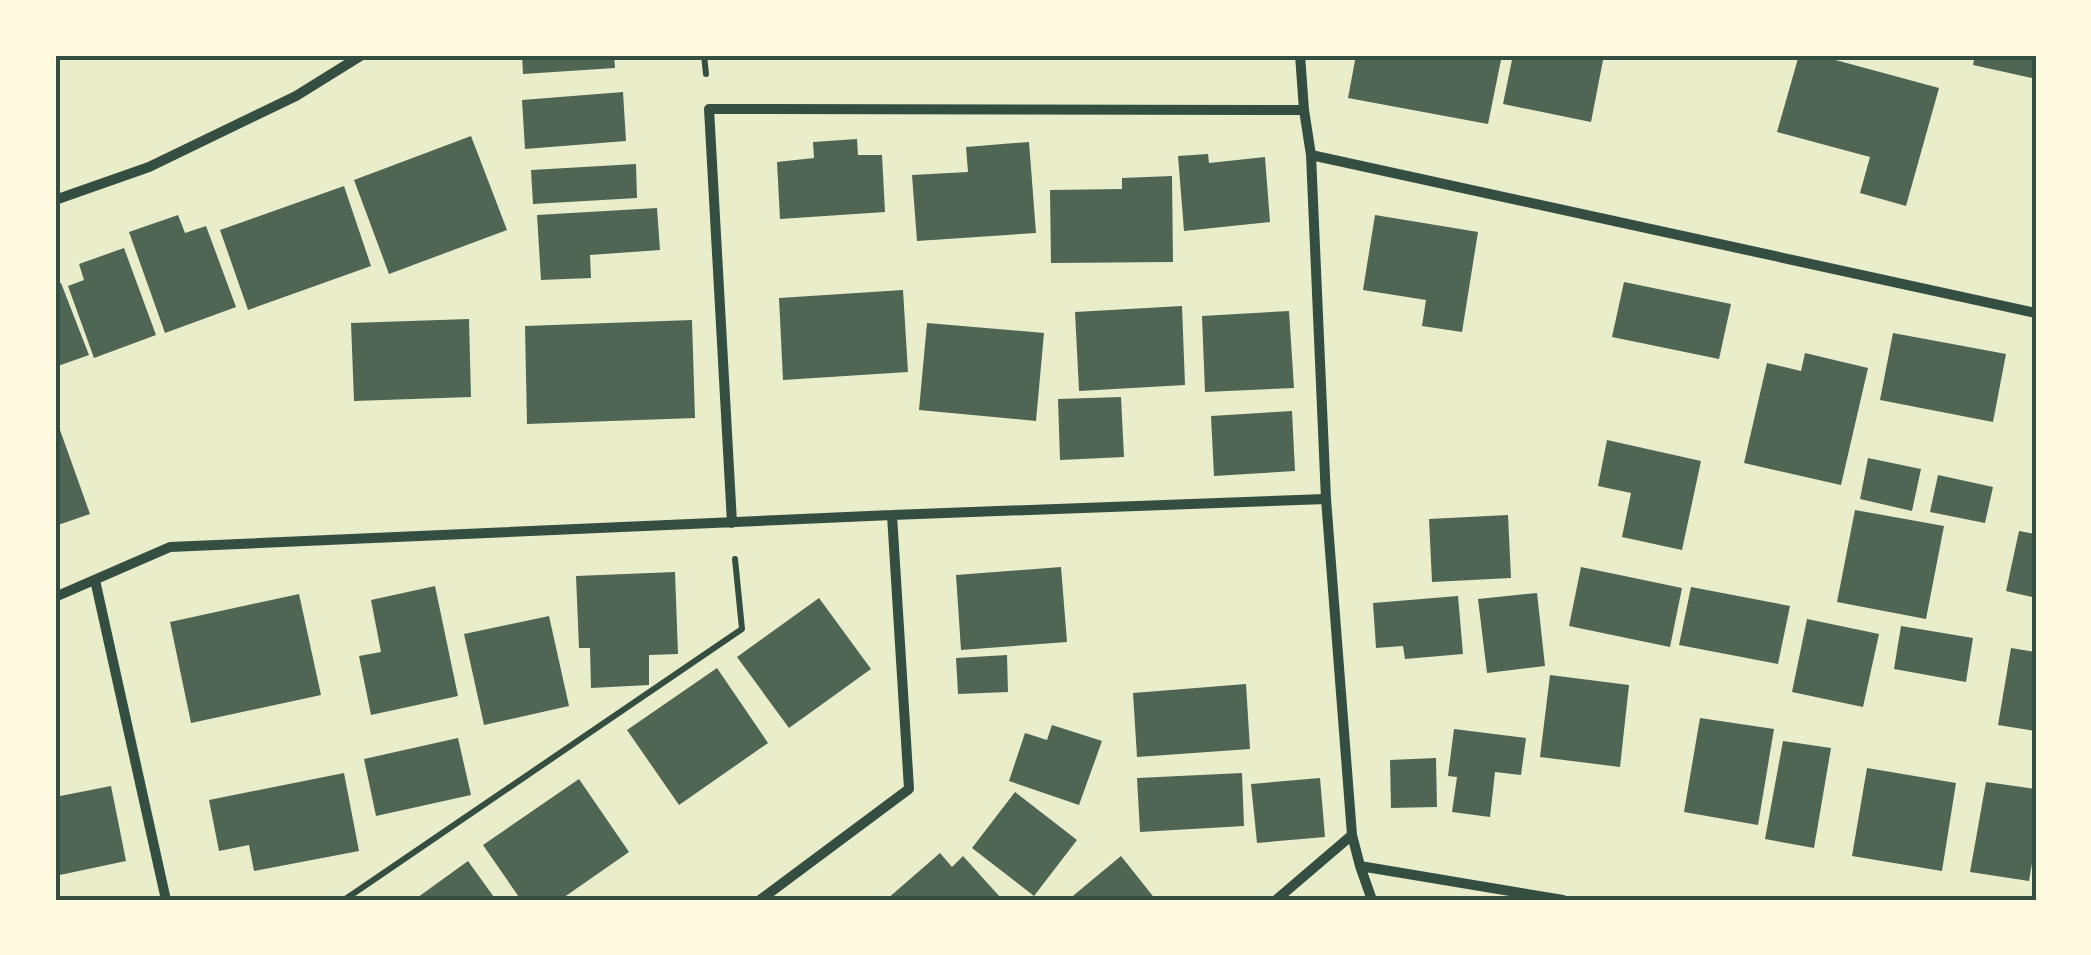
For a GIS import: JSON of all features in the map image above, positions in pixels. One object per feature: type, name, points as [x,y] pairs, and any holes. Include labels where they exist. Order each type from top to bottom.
[{"type":"street","points":[[55,200],[165,159],[296,96],[362,55]]},
{"type":"street","points":[[1300,55],[1312,156],[1326,499],[1352,835],[1372,900]]},
{"type":"street","points":[[732,523],[709,109],[1304,110]]},
{"type":"street","points":[[1312,156],[2036,313]]},
{"type":"street","points":[[55,597],[170,547],[1326,499]]},
{"type":"street","points":[[760,900],[909,789],[892,515]]},
{"type":"street","points":[[96,580],[166,900]]},
{"type":"street","points":[[1276,900],[1352,835]]},
{"type":"street","points":[[1360,866],[1563,900]]},
{"type":"path","points":[[344,900],[742,629],[732,523]]},
{"type":"building","points":[[522,55],[614,55],[615,68],[523,74]]},
{"type":"building","points":[[1022,55],[1022,60],[991,58]]},
{"type":"building","points":[[1356,55],[1502,55],[1488,124],[1348,98]]},
{"type":"building","points":[[1513,55],[1604,55],[1591,122],[1503,104]]},
{"type":"building","points":[[1799,55],[1817,55],[1939,88],[1906,206],[1860,193],[1870,157],[1777,132]]},
{"type":"building","points":[[1975,55],[2036,55],[2036,79],[1973,65]]},
{"type":"building","points":[[623,92],[626,141],[525,149],[522,100]]},
{"type":"building","points":[[471,136],[507,230],[389,274],[354,180]]},
{"type":"building","points":[[857,139],[858,155],[882,155],[885,212],[780,219],[777,162],[814,158],[813,142]]},
{"type":"building","points":[[1029,142],[1036,233],[917,241],[912,175],[968,172],[966,147]]},
{"type":"building","points":[[1208,154],[1209,163],[1265,157],[1270,222],[1184,231],[1178,156]]},
{"type":"building","points":[[636,164],[637,198],[533,204],[531,170]]},
{"type":"building","points":[[1172,176],[1173,262],[1051,263],[1050,190],[1122,189],[1122,178]]},
{"type":"building","points":[[344,186],[371,266],[248,310],[220,230]]},
{"type":"building","points":[[657,208],[660,250],[590,255],[591,278],[541,280],[537,215]]},
{"type":"building","points":[[178,215],[185,233],[206,226],[236,307],[165,333],[129,232]]},
{"type":"building","points":[[1375,215],[1478,232],[1462,332],[1422,326],[1426,300],[1363,290]]},
{"type":"building","points":[[124,248],[156,335],[94,358],[68,286],[84,280],[79,264]]},
{"type":"building","points":[[1624,282],[1731,304],[1719,359],[1612,337]]},
{"type":"building","points":[[61,283],[89,355],[55,367],[55,285]]},
{"type":"building","points":[[903,290],[908,372],[783,380],[779,298]]},
{"type":"building","points":[[1182,306],[1185,385],[1079,391],[1075,312]]},
{"type":"building","points":[[1289,311],[1294,388],[1205,392],[1202,316]]},
{"type":"building","points":[[469,319],[471,397],[354,401],[351,323]]},
{"type":"building","points":[[692,320],[695,418],[527,424],[525,326]]},
{"type":"building","points":[[927,323],[1044,333],[1036,421],[919,410]]},
{"type":"building","points":[[1893,333],[2006,354],[1993,422],[1880,400]]},
{"type":"building","points":[[1805,353],[1868,368],[1841,485],[1744,463],[1767,363],[1801,371]]},
{"type":"building","points":[[1121,397],[1124,457],[1060,460],[1058,399]]},
{"type":"building","points":[[1292,411],[1295,471],[1214,476],[1211,416]]},
{"type":"building","points":[[55,416],[90,514],[55,526]]},
{"type":"building","points":[[1607,440],[1701,461],[1682,550],[1622,537],[1631,493],[1598,486]]},
{"type":"building","points":[[1868,458],[1921,469],[1912,511],[1860,499]]},
{"type":"building","points":[[1938,475],[1993,487],[1985,523],[1930,512]]},
{"type":"building","points":[[1855,510],[1944,526],[1926,619],[1837,602]]},
{"type":"building","points":[[1508,515],[1511,578],[1432,582],[1429,519]]},
{"type":"building","points":[[2019,531],[2036,534],[2036,598],[2006,591]]},
{"type":"building","points":[[1061,567],[1067,642],[961,650],[956,575]]},
{"type":"building","points":[[1581,567],[1682,588],[1670,647],[1569,626]]},
{"type":"building","points":[[675,572],[678,654],[649,655],[649,685],[591,688],[590,648],[579,648],[576,576]]},
{"type":"building","points":[[435,586],[458,696],[371,715],[359,656],[381,652],[371,600]]},
{"type":"building","points":[[1691,587],[1790,606],[1778,664],[1679,645]]},
{"type":"building","points":[[1537,593],[1545,666],[1487,673],[1478,599]]},
{"type":"building","points":[[299,594],[321,695],[191,723],[170,622]]},
{"type":"building","points":[[1458,596],[1463,654],[1405,659],[1403,646],[1376,648],[1373,603]]},
{"type":"building","points":[[819,598],[871,669],[789,728],[737,657]]},
{"type":"building","points":[[549,616],[569,706],[484,725],[464,634]]},
{"type":"building","points":[[1807,619],[1879,634],[1863,707],[1792,692]]},
{"type":"building","points":[[1901,626],[1973,638],[1966,682],[1894,669]]},
{"type":"building","points":[[2011,648],[2036,652],[2036,731],[1998,725]]},
{"type":"building","points":[[1007,655],[1008,692],[958,694],[956,658]]},
{"type":"building","points":[[717,668],[768,743],[679,805],[627,730]]},
{"type":"building","points":[[1550,675],[1629,685],[1620,767],[1540,757]]},
{"type":"building","points":[[1246,684],[1250,749],[1137,757],[1133,693]]},
{"type":"building","points":[[1700,718],[1774,729],[1758,825],[1684,812]]},
{"type":"building","points":[[1052,725],[1102,741],[1079,805],[1009,781],[1025,733],[1047,740]]},
{"type":"building","points":[[1454,729],[1526,738],[1521,775],[1495,772],[1490,817],[1452,812],[1457,777],[1448,776]]},
{"type":"building","points":[[458,738],[471,795],[376,816],[364,759]]},
{"type":"building","points":[[1783,741],[1831,748],[1814,848],[1765,839]]},
{"type":"building","points":[[1436,758],[1437,807],[1391,808],[1390,760]]},
{"type":"building","points":[[1867,768],[1956,783],[1942,871],[1852,856]]},
{"type":"building","points":[[344,773],[359,851],[254,871],[249,845],[219,851],[209,800]]},
{"type":"building","points":[[1242,773],[1244,826],[1140,832],[1137,778]]},
{"type":"building","points":[[1320,778],[1325,837],[1257,843],[1251,784]]},
{"type":"building","points":[[579,779],[629,852],[560,900],[521,900],[483,845]]},
{"type":"building","points":[[1986,782],[2036,789],[2036,840],[2029,881],[1970,872]]},
{"type":"building","points":[[111,786],[126,861],[55,876],[55,797]]},
{"type":"building","points":[[1015,792],[1077,840],[1034,896],[972,848]]},
{"type":"building","points":[[940,853],[952,867],[963,856],[1000,897],[886,900]]},
{"type":"building","points":[[1121,856],[1156,900],[1068,900]]},
{"type":"building","points":[[468,861],[496,900],[414,900]]}]
